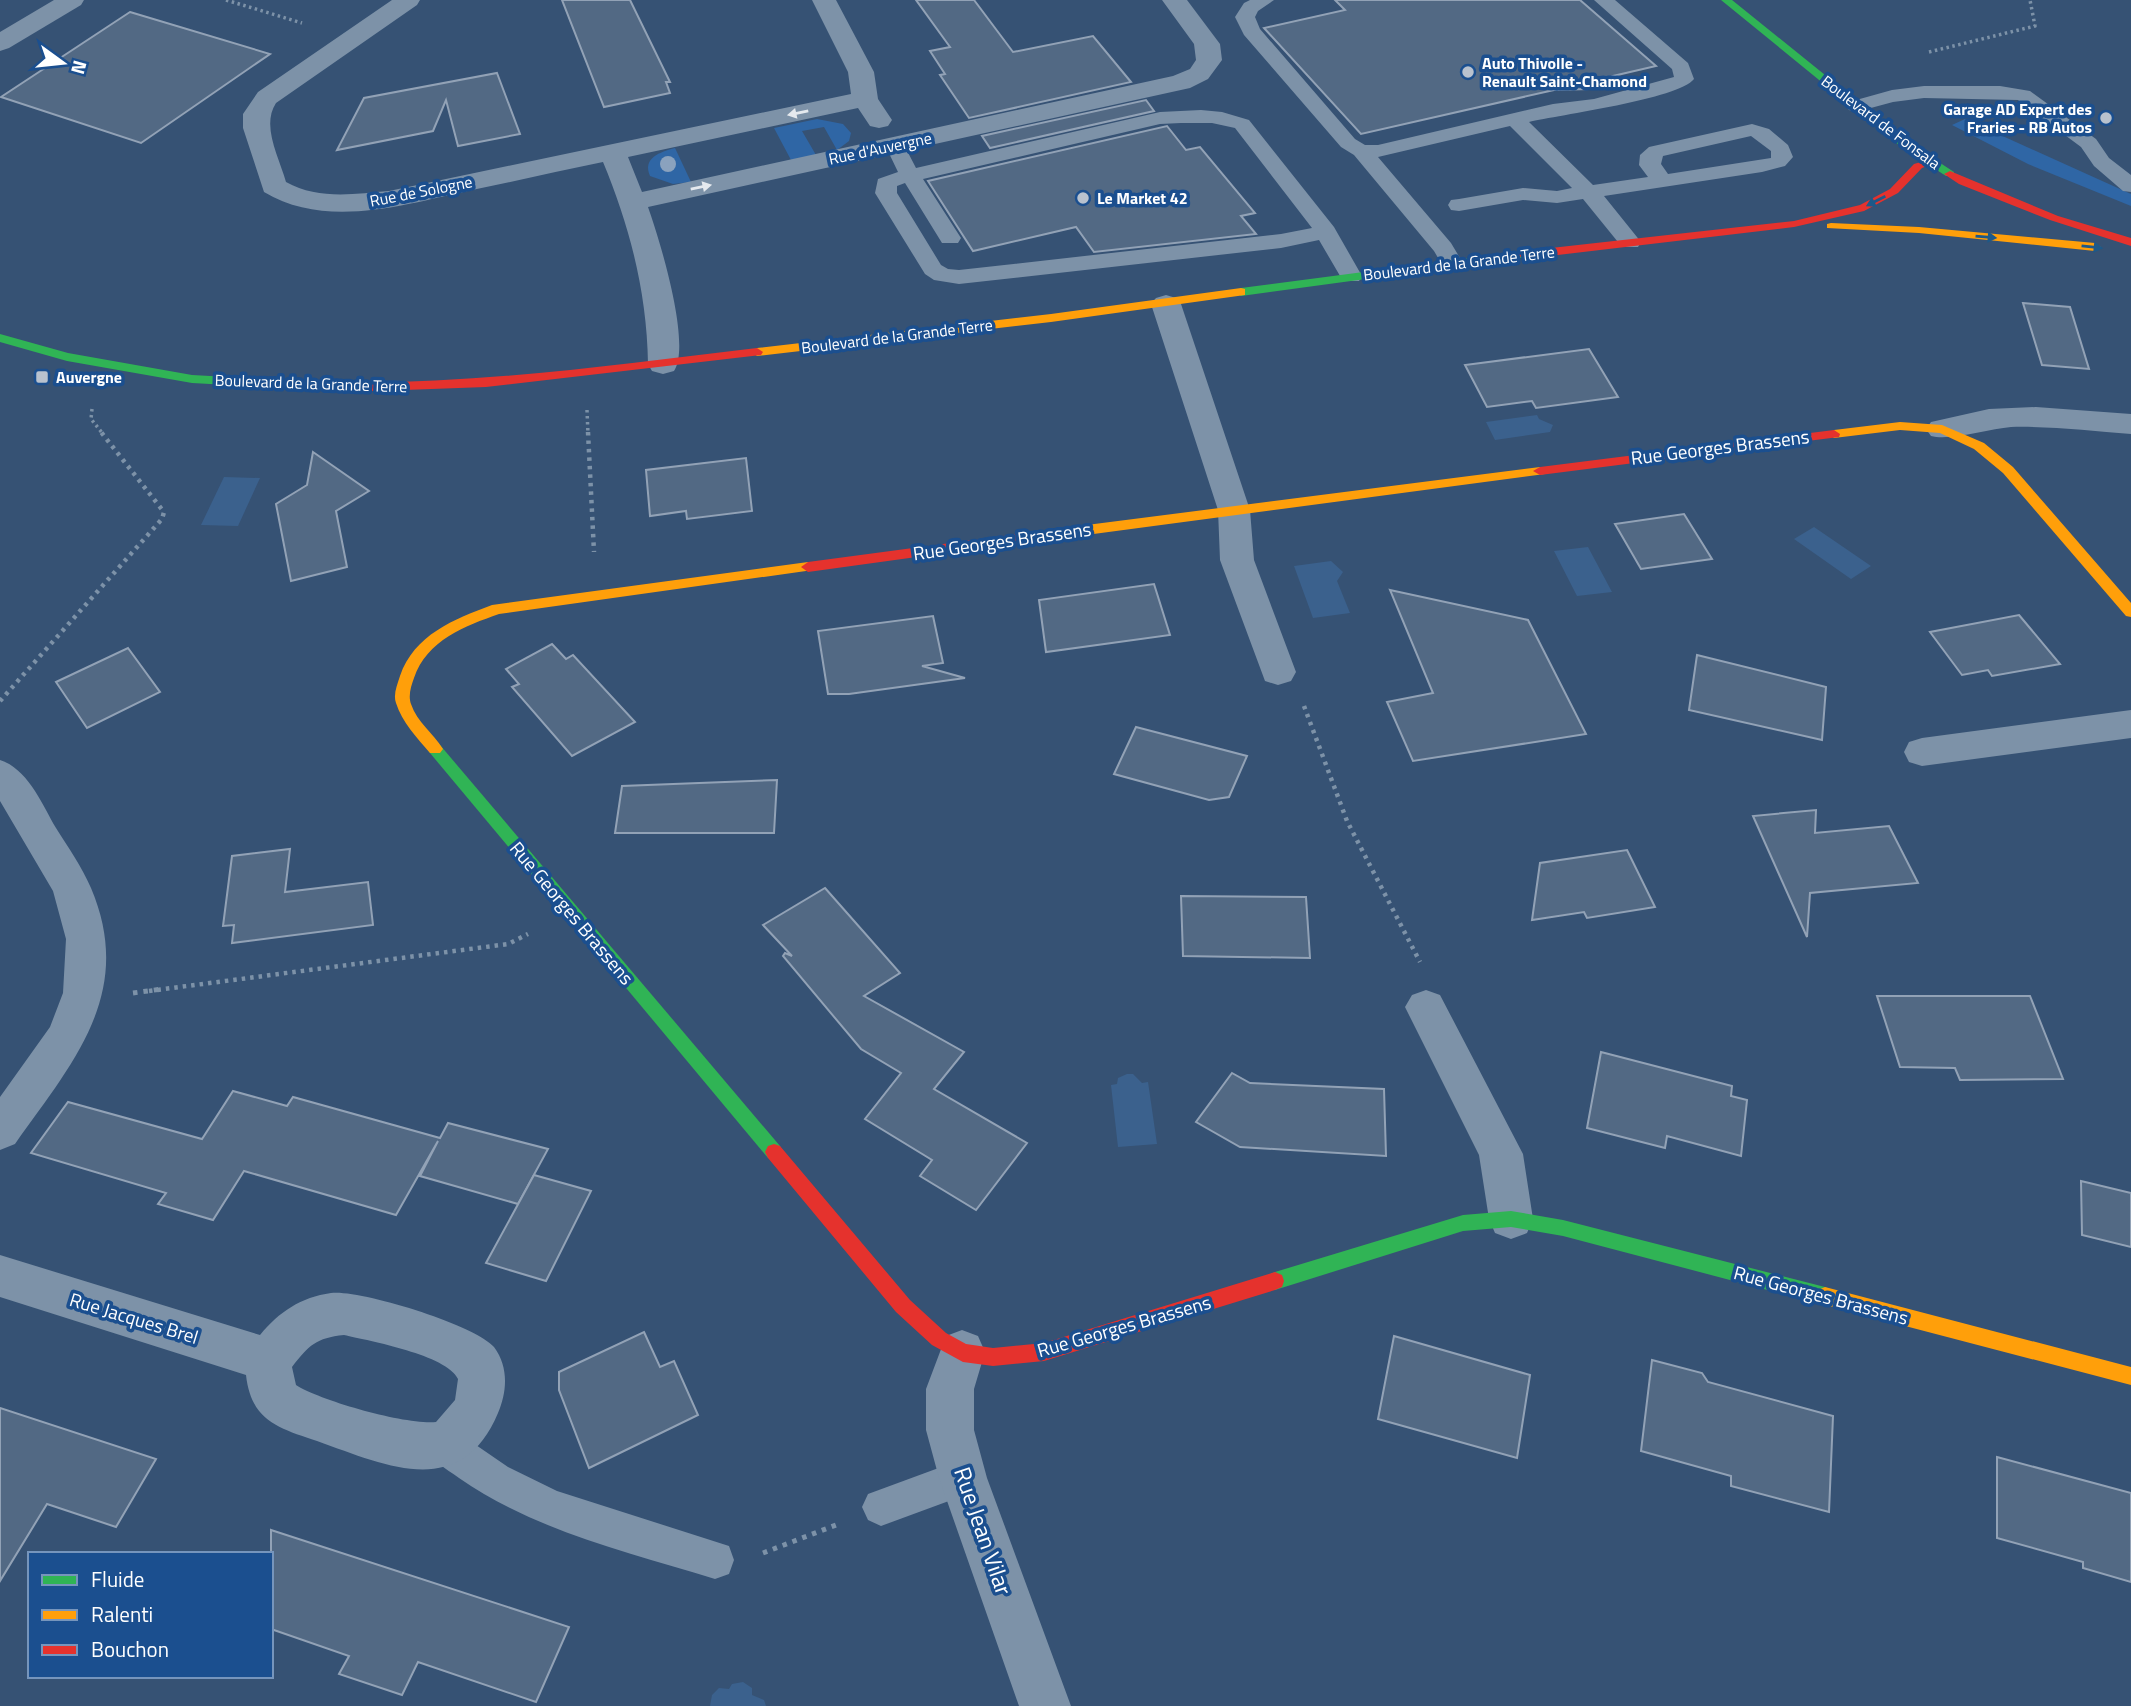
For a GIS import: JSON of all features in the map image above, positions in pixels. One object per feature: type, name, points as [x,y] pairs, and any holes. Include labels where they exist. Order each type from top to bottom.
[{"type":"street","points":[[6,34],[72,0]]},
{"type":"street","name":"Rue de Sologne","points":[[408,0],[267,98],[256,114],[256,128],[274,186],[289,195],[316,202],[349,203],[389,199],[865,99]]},
{"type":"street","points":[[824,0],[861,72],[865,99],[895,145]]},
{"type":"street","name":"Rue d'Auvergne","points":[[635,202],[1181,82],[1199,74],[1209,60],[1207,44],[1174,0]]},
{"type":"street","name":"Boulevard de Fonsala","points":[[1726,0],[1856,106],[1931,162],[2004,200],[2131,243]]},
{"type":"street","points":[[612,152],[635,202],[660,297],[663,364]]},
{"type":"street","name":"Boulevard de la Grande Terre","points":[[0,338],[66,357],[192,379],[338,387],[510,380],[1166,303],[1452,263],[1794,224],[1864,208],[1894,191],[1918,166],[1931,162]]},
{"type":"street","points":[[1950,173],[1954,197]]},
{"type":"street","points":[[1920,230],[1944,215]]},
{"type":"street","name":"Boulevard de la Grande Terre","points":[[1794,224],[1920,230],[2131,251]]},
{"type":"street","points":[[1166,303],[1234,510],[1237,559],[1278,672]]},
{"type":"street","points":[[1942,429],[1971,420],[2005,416],[2131,424]]},
{"type":"street","name":"Rue Georges Brassens","points":[[2131,612],[2008,470],[1979,446],[1942,429],[1900,426],[1234,510],[497,609],[453,625],[424,647],[408,671],[402,698],[417,728],[903,1306],[930,1331],[962,1352],[1004,1357],[1044,1352],[1463,1223],[1511,1219],[1563,1228],[2131,1376]]},
{"type":"street","points":[[1922,752],[2131,724]]},
{"type":"street","points":[[0,774],[16,794],[72,889],[86,939],[83,993],[68,1035],[0,1131]]},
{"type":"street","points":[[1426,1007],[1501,1154],[1511,1219]]},
{"type":"street","name":"Rue Jacques Brel","points":[[0,1276],[268,1360]]},
{"type":"street","points":[[345,1313],[461,1349],[478,1364],[482,1384],[477,1408],[461,1430],[444,1445],[417,1446],[302,1413],[280,1403],[270,1383],[268,1360],[292,1331],[318,1315],[345,1313]]},
{"type":"street","name":"Rue Jean Vilar","points":[[962,1352],[950,1389],[950,1430],[963,1478],[1045,1706]]},
{"type":"lane","points":[[1264,0],[1251,7],[1245,17],[1251,32],[1348,144],[1362,150],[1378,151],[1553,110],[1597,105],[1631,94],[1675,85],[1684,79],[1681,67],[1604,0]]},
{"type":"lane","points":[[1856,106],[1892,96],[1924,92],[2000,92],[2023,95],[2090,143],[2101,162],[2131,186]]},
{"type":"lane","points":[[1326,232],[1268,242],[959,277],[942,275],[933,269],[886,192],[886,184],[892,180],[1160,118],[1217,117],[1242,124],[1326,232],[1352,276]]},
{"type":"lane","points":[[1514,119],[1588,192],[1630,242]]},
{"type":"lane","points":[[1459,205],[1523,194],[1557,197],[1778,162],[1782,157],[1781,149],[1762,133],[1752,130],[1656,151],[1650,155],[1650,165],[1662,180]]},
{"type":"lane","points":[[895,145],[910,176],[950,239]]},
{"type":"lane","points":[[1362,150],[1443,248],[1452,263]]},
{"type":"lane","points":[[2101,162],[2131,162]]},
{"type":"lane","points":[[444,1445],[495,1480],[551,1508],[715,1560]]},
{"type":"lane","points":[[881,1507],[963,1478]]},
{"type":"path","points":[[226,0],[353,38]]},
{"type":"path","points":[[1921,54],[2035,26],[2030,0]]},
{"type":"path","points":[[586,406],[596,596]]},
{"type":"path","points":[[0,701],[163,519],[163,512],[91,419],[92,409]]},
{"type":"path","points":[[1278,672],[1301,699],[1347,821],[1422,965],[1426,1007]]},
{"type":"path","points":[[83,993],[124,994],[508,944],[571,912]]},
{"type":"path","points":[[715,1560],[736,1563],[881,1507]]},
{"type":"shaded area","points":[[817,119],[843,124],[851,133],[849,141],[837,150],[824,127],[802,131],[816,155],[791,160],[774,128]]},
{"type":"shaded area","points":[[1965,119],[2131,194],[2131,206],[2028,164],[1952,125]]},
{"type":"shaded area","points":[[675,148],[691,182],[673,184],[650,176],[650,160]]},
{"type":"shaded area","points":[[1537,415],[1539,419],[1553,425],[1550,432],[1495,440],[1486,422]]},
{"type":"shaded area","points":[[224,477],[260,478],[238,526],[201,525]]},
{"type":"shaded area","points":[[1814,527],[1871,566],[1851,579],[1794,539]]},
{"type":"shaded area","points":[[1588,547],[1612,592],[1577,596],[1554,551]]},
{"type":"shaded area","points":[[1331,561],[1343,572],[1337,581],[1350,613],[1313,618],[1294,566]]},
{"type":"shaded area","points":[[1133,1074],[1142,1083],[1148,1082],[1157,1144],[1118,1147],[1111,1085],[1117,1084],[1118,1078]]},
{"type":"shaded area","points":[[743,1682],[752,1688],[752,1695],[764,1700],[766,1706],[710,1706],[712,1695],[719,1688],[729,1689],[732,1684]]},
{"type":"building","points":[[562,0],[630,0],[670,82],[666,82],[670,93],[604,107]]},
{"type":"building","points":[[916,0],[974,0],[1013,52],[1093,36],[1131,82],[969,118],[940,75],[945,74],[930,51],[950,47]]},
{"type":"building","name":"Auto Thivolle - Renault Saint-Chamond","points":[[1335,0],[1580,0],[1656,66],[1613,76],[1589,89],[1554,90],[1361,134],[1264,28],[1345,10]]},
{"type":"building","points":[[130,12],[270,54],[141,143],[1,97]]},
{"type":"building","points":[[497,73],[520,134],[458,146],[446,100],[433,131],[337,150],[364,98]]},
{"type":"building","points":[[1146,100],[1154,111],[990,148],[982,136]]},
{"type":"building","name":"Le Market 42","points":[[1167,126],[1186,150],[1200,147],[1255,213],[1241,216],[1256,234],[1094,252],[1076,227],[973,251],[928,181]]},
{"type":"building","points":[[2023,303],[2070,307],[2089,369],[2042,365]]},
{"type":"building","points":[[1589,349],[1618,397],[1536,408],[1532,401],[1487,407],[1465,365]]},
{"type":"building","points":[[313,452],[369,491],[336,511],[347,567],[291,581],[276,504],[307,485]]},
{"type":"building","points":[[746,458],[752,511],[687,519],[686,511],[650,516],[646,470]]},
{"type":"building","points":[[1684,514],[1712,559],[1641,569],[1615,524]]},
{"type":"building","points":[[1154,584],[1170,635],[1046,652],[1039,600]]},
{"type":"building","points":[[1390,590],[1528,620],[1586,734],[1413,761],[1387,702],[1433,693]]},
{"type":"building","points":[[2019,615],[2060,664],[1992,676],[1988,670],[1962,675],[1930,632]]},
{"type":"building","points":[[933,616],[943,663],[922,666],[965,678],[849,694],[828,694],[818,631]]},
{"type":"building","points":[[552,644],[566,659],[573,655],[635,722],[572,756],[512,687],[519,684],[506,669]]},
{"type":"building","points":[[128,648],[160,692],[87,728],[56,682]]},
{"type":"building","points":[[1697,655],[1826,687],[1822,740],[1689,710]]},
{"type":"building","points":[[1136,727],[1247,756],[1229,797],[1209,800],[1114,774]]},
{"type":"building","points":[[777,780],[774,833],[615,833],[622,786]]},
{"type":"building","points":[[1816,810],[1815,833],[1889,826],[1918,883],[1810,893],[1807,937],[1753,816]]},
{"type":"building","points":[[290,849],[285,892],[368,882],[373,925],[232,943],[234,925],[223,926],[232,856]]},
{"type":"building","points":[[1627,850],[1655,907],[1587,918],[1584,912],[1532,920],[1540,863]]},
{"type":"building","points":[[825,888],[900,973],[864,996],[964,1052],[934,1089],[1027,1143],[976,1210],[920,1176],[932,1160],[865,1119],[901,1073],[861,1049],[783,956],[785,953],[792,956],[763,925]]},
{"type":"building","points":[[1181,896],[1306,897],[1310,958],[1183,956]]},
{"type":"building","points":[[1877,996],[2030,996],[2063,1079],[1960,1080],[1955,1068],[1900,1067]]},
{"type":"building","points":[[1601,1052],[1732,1086],[1731,1096],[1747,1100],[1741,1156],[1667,1136],[1665,1148],[1587,1128]]},
{"type":"building","points":[[1232,1073],[1250,1083],[1384,1089],[1386,1156],[1240,1147],[1196,1122]]},
{"type":"building","points":[[233,1091],[287,1106],[293,1097],[440,1138],[448,1123],[548,1149],[518,1204],[420,1176],[438,1141],[396,1215],[244,1171],[213,1220],[158,1204],[166,1193],[31,1153],[68,1102],[202,1139]]},
{"type":"building","points":[[534,1175],[591,1191],[546,1281],[486,1263]]},
{"type":"building","points":[[2081,1181],[2131,1193],[2131,1247],[2082,1235]]},
{"type":"building","points":[[644,1332],[660,1367],[674,1361],[698,1415],[589,1468],[559,1390],[559,1372]]},
{"type":"building","points":[[1394,1336],[1530,1375],[1517,1458],[1378,1419]]},
{"type":"building","points":[[1652,1360],[1702,1373],[1708,1382],[1833,1416],[1829,1512],[1731,1486],[1731,1476],[1641,1451]]},
{"type":"building","points":[[0,1408],[156,1459],[116,1527],[47,1504],[0,1581]]},
{"type":"building","points":[[1997,1457],[2131,1493],[2131,1582],[2083,1568],[2083,1562],[1997,1538]]},
{"type":"building","points":[[271,1530],[569,1627],[536,1702],[418,1662],[402,1695],[339,1674],[349,1656],[273,1630]]},
{"type":"traffic: fast","points":[[1726,0],[1904,144],[1950,174]]},
{"type":"traffic: fast","points":[[1241,292],[1524,255]]},
{"type":"traffic: fast","points":[[0,338],[67,357],[192,379],[323,386]]},
{"type":"traffic: fast","points":[[435,749],[774,1152]]},
{"type":"traffic: fast","points":[[1275,1281],[1463,1223],[1511,1219],[1563,1228],[1825,1296]]},
{"type":"traffic: slow","points":[[1831,226],[1919,230],[2095,247]]},
{"type":"traffic: slow","points":[[757,352],[1051,318],[1241,292]]},
{"type":"traffic: slow","points":[[1834,434],[1900,426],[1942,429],[1979,446],[2008,470],[2131,612]]},
{"type":"traffic: slow","points":[[1071,532],[1540,471]]},
{"type":"traffic: slow","points":[[435,749],[411,719],[402,696],[410,667],[418,654],[440,634],[453,627],[497,609],[808,567]]},
{"type":"traffic: slow","points":[[1825,1296],[2131,1376]]},
{"type":"traffic: jam","points":[[1524,255],[1794,224],[1864,208],[1894,191],[1918,166],[1931,162]]},
{"type":"traffic: jam","points":[[1950,174],[1963,182],[2054,218],[2131,242]]},
{"type":"traffic: jam","points":[[323,386],[486,383],[757,352]]},
{"type":"traffic: jam","points":[[1540,471],[1834,434]]},
{"type":"traffic: jam","points":[[808,567],[1071,532]]},
{"type":"traffic: jam","points":[[774,1152],[903,1306],[939,1339],[963,1353],[993,1357],[1044,1352],[1275,1281]]},
{"type":"place","name":"Auto Thivolle - Renault Saint-Chamond","points":[[1468,72]]},
{"type":"place","name":"Garage AD Expert des Fraries - RB Autos","points":[[2106,118]]},
{"type":"place","name":"Le Market 42","points":[[1083,198]]},
{"type":"place","name":"Auvergne","points":[[42,377]]}]
